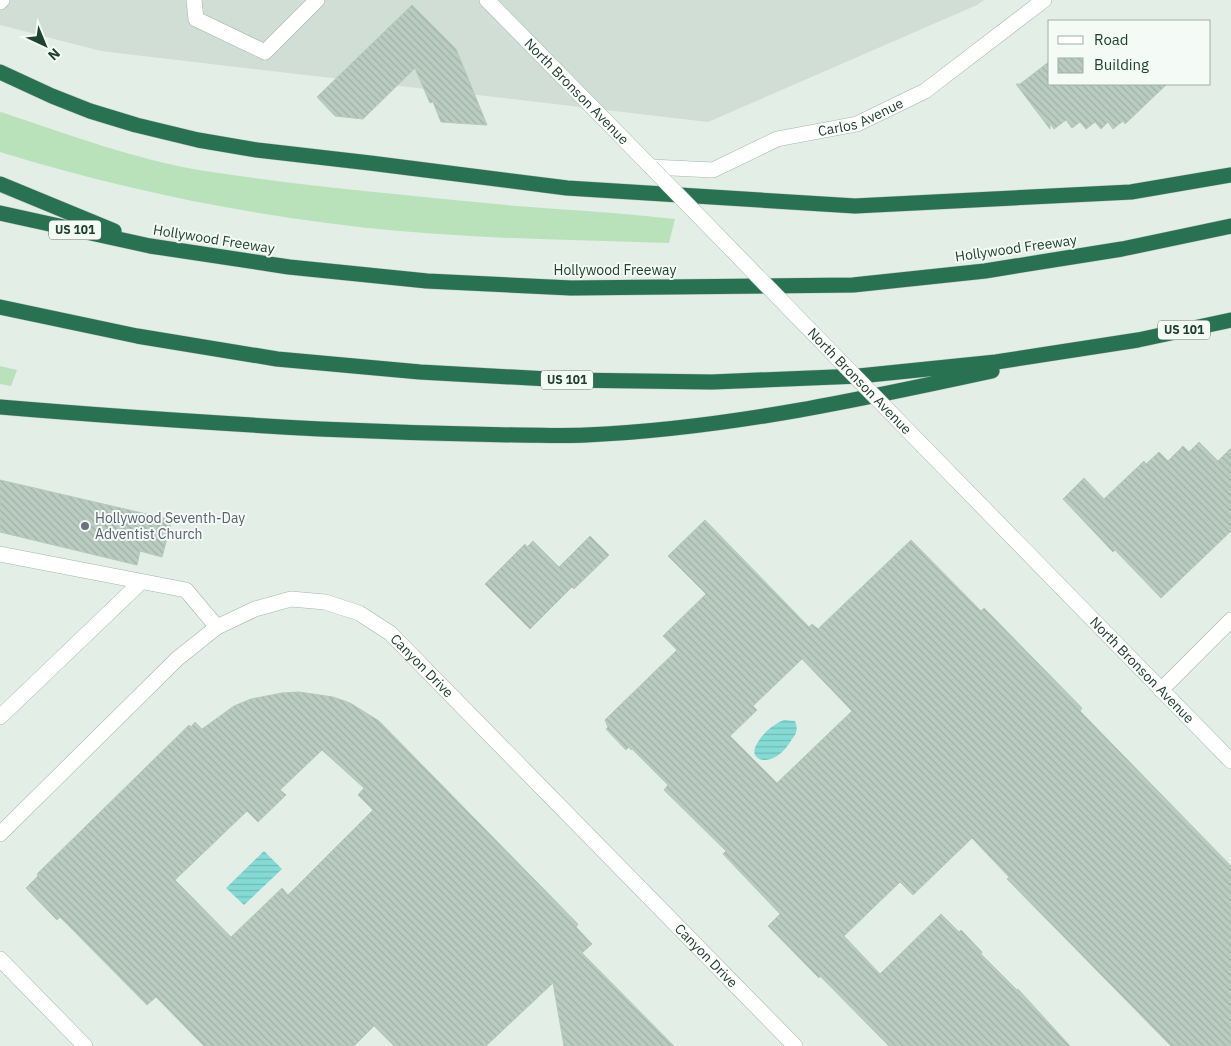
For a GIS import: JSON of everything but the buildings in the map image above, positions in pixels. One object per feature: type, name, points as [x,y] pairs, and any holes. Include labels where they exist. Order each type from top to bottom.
[{"type":"highway","points":[[0,72],[90,111],[136,125],[198,140],[257,150],[370,162],[567,188],[856,206],[1131,192],[1231,175]]},
{"type":"highway","points":[[0,184],[150,246]]},
{"type":"highway","name":"Hollywood Freeway","points":[[0,213],[150,246],[289,267],[427,280],[571,288],[853,285],[985,271],[1122,249],[1231,226]]},
{"type":"highway","name":"US 101","points":[[0,308],[137,336],[278,359],[420,372],[567,380],[712,382],[860,376],[996,362],[1138,340],[1231,320]]},
{"type":"highway","points":[[0,407],[144,418],[366,431],[586,435],[673,428],[848,402],[1138,340]]},
{"type":"street","points":[[194,0],[196,19],[265,52],[317,0]]},
{"type":"street","name":"North Bronson Avenue","points":[[487,0],[1231,761]]},
{"type":"street","name":"Carlos Avenue","points":[[651,167],[713,170],[777,139],[857,124],[925,91],[1044,0]]},
{"type":"street","points":[[0,554],[186,590],[217,627]]},
{"type":"street","points":[[0,717],[141,582]]},
{"type":"street","name":"Canyon Drive","points":[[0,834],[177,659],[217,627],[255,609],[291,599],[325,602],[359,613],[390,633],[795,1046]]},
{"type":"street","points":[[1161,690],[1231,620]]},
{"type":"street","points":[[0,959],[85,1046]]},
{"type":"shaded area","points":[[0,0],[984,0],[977,5],[708,122],[101,51],[0,25]]},
{"type":"green space","points":[[1,112],[127,153],[205,171],[400,195],[675,219],[669,243],[434,234],[349,226],[248,211],[98,180],[0,152]]},
{"type":"green space","points":[[0,366],[17,370],[11,386],[0,384]]},
{"type":"water","points":[[784,720],[795,721],[797,729],[794,737],[785,749],[772,759],[762,760],[755,756],[755,748],[760,738]]},
{"type":"water","points":[[264,851],[282,869],[244,905],[226,888]]},
{"type":"place","name":"Hollywood Seventh-Day Adventist Church","points":[[85,526]]}]
